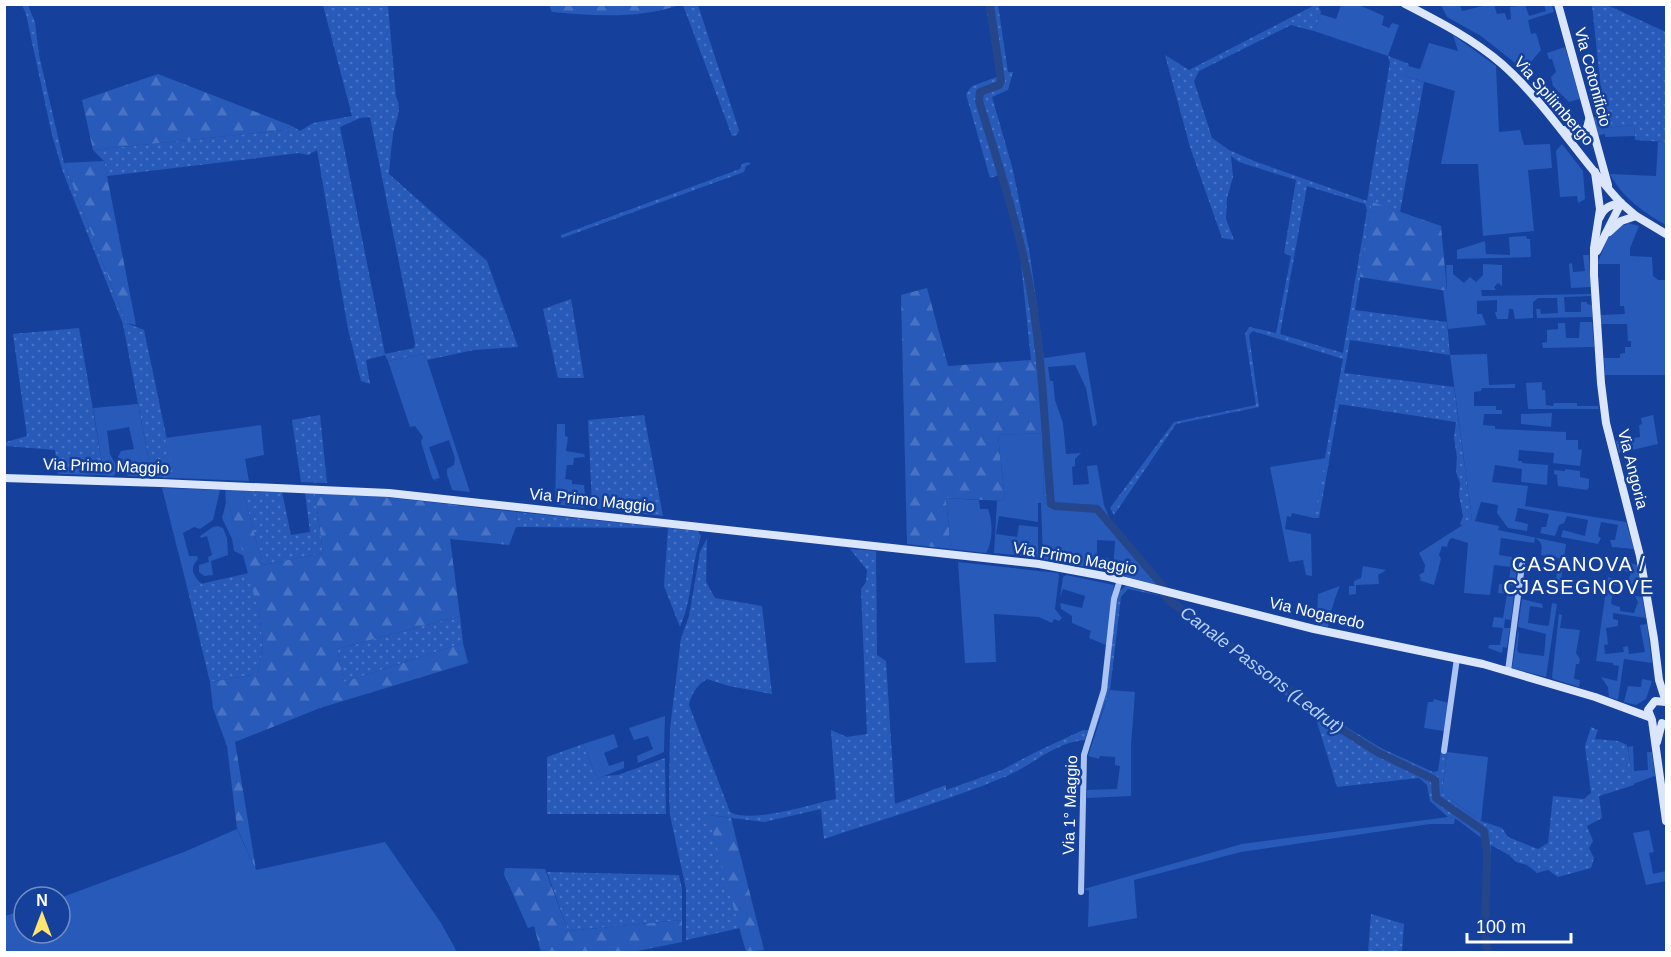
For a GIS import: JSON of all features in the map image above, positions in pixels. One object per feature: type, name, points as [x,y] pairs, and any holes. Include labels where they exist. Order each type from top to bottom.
[{"type":"street","name":"Via Spilimbergo","points":[[1405,4],[1453,29],[1489,53],[1517,79],[1563,130],[1621,203],[1636,216],[1666,234]]},
{"type":"street","name":"Via Cotonificio","points":[[1558,4],[1610,191]]},
{"type":"street","name":"Via Cotonificio","points":[[1563,130],[1579,134],[1587,128],[1589,117]]},
{"type":"street","name":"Via Angoria","points":[[1595,172],[1600,202],[1594,263],[1601,383],[1606,423],[1640,556],[1659,680],[1666,702]]},
{"type":"street","name":"Via Angoria","points":[[1594,263],[1598,248],[1621,203]]},
{"type":"street","points":[[1599,218],[1607,207],[1621,203]]},
{"type":"street","points":[[1605,236],[1621,221],[1636,216]]},
{"type":"street","name":"Via Primo Maggio","points":[[4,478],[389,493],[1028,563],[1073,569],[1166,592]]},
{"type":"street","points":[[1508,671],[1522,565]]},
{"type":"street","name":"Via 1° Maggio","points":[[1081,891],[1084,755],[1104,690],[1114,599],[1120,580]]},
{"type":"street","name":"Via Nogaredo","points":[[1166,592],[1314,629],[1457,658],[1508,671],[1594,697],[1650,719],[1665,722]]},
{"type":"street","points":[[1444,751],[1457,658]]},
{"type":"street","name":"Via Angoria","points":[[1650,719],[1650,705],[1659,680]]},
{"type":"street","name":"Via Nogaredo","points":[[1626,708],[1650,705],[1659,700],[1666,702]]},
{"type":"street","points":[[1650,719],[1666,821]]},
{"type":"street","points":[[1656,748],[1657,736],[1665,722]]},
{"type":"green space","points":[[549,4],[679,5],[648,13],[584,15],[552,12]]},
{"type":"green space","points":[[22,5],[28,5],[35,22],[39,55],[64,163],[126,323],[144,330],[175,478],[152,477],[123,324],[63,172],[52,135],[26,14]]},
{"type":"green space","points":[[323,5],[388,5],[396,97],[399,106],[392,140],[389,174],[487,261],[518,347],[474,350],[427,360],[423,354],[388,361],[385,355],[366,360],[370,384],[361,381],[348,329],[317,150],[308,155],[299,153],[107,176],[104,161],[93,150],[284,130],[292,126],[300,131],[313,123],[352,116]],"holes":[[[370,117],[415,343],[414,348],[385,354],[340,127],[360,118]]]},
{"type":"green space","points":[[683,5],[698,5],[739,130],[737,135],[732,136]]},
{"type":"green space","points":[[986,5],[998,5],[1008,72],[1013,72],[1008,90],[992,97],[1013,170],[1030,255],[1044,358],[1042,365],[1035,365],[1031,360],[1021,263],[1024,252],[1018,249],[1015,229],[999,175],[990,178],[966,94],[972,86],[997,77]]},
{"type":"green space","points":[[1318,5],[1321,12],[1314,31],[1291,25],[1199,71],[1194,81],[1212,138],[1229,150],[1367,201],[1390,62],[1388,56],[1409,64],[1405,76],[1424,82],[1400,212],[1372,203],[1355,310],[1447,322],[1450,355],[1350,340],[1344,373],[1454,387],[1472,519],[1464,525],[1460,524],[1463,516],[1459,495],[1460,483],[1456,472],[1457,457],[1454,438],[1456,422],[1339,404],[1319,518],[1314,518],[1343,359],[1253,331],[1249,335],[1259,407],[1176,424],[1114,515],[1110,508],[1174,422],[1256,405],[1245,334],[1249,327],[1276,333],[1291,256],[1284,253],[1296,180],[1239,162],[1231,156],[1233,177],[1227,198],[1226,219],[1234,240],[1222,238],[1190,147],[1165,55],[1189,70]],"holes":[[[1307,186],[1365,204],[1367,210],[1343,353],[1280,334]]]},
{"type":"green space","points":[[1341,5],[1359,5],[1384,16],[1382,25],[1389,28],[1392,23],[1399,25],[1388,56],[1314,31],[1320,14],[1336,19]]},
{"type":"green space","points":[[1441,5],[1460,5],[1462,11],[1494,5],[1497,14],[1505,13],[1507,20],[1511,19],[1510,7],[1525,5],[1529,16],[1546,11],[1544,5],[1552,5],[1554,12],[1528,20],[1531,34],[1536,33],[1541,50],[1524,70],[1481,36],[1447,17]]},
{"type":"green space","points":[[1592,5],[1607,5],[1666,32],[1666,142],[1635,140],[1634,125],[1605,128]]},
{"type":"green space","points":[[1453,35],[1496,66],[1499,132],[1520,130],[1524,145],[1550,144],[1552,168],[1528,170],[1534,231],[1483,236],[1478,164],[1441,164],[1455,91],[1405,76],[1408,66],[1420,69],[1429,43],[1458,51]]},
{"type":"green space","points":[[1565,47],[1580,99],[1569,102],[1553,86],[1551,77],[1556,72],[1552,59],[1549,59],[1547,53]]},
{"type":"green space","points":[[158,74],[292,126],[284,130],[93,150],[82,100]]},
{"type":"green space","points":[[1593,117],[1604,117],[1605,128],[1634,125],[1635,136],[1605,137],[1605,134],[1599,135],[1599,139]]},
{"type":"green space","points":[[1658,142],[1666,142],[1666,225],[1634,203],[1610,174],[1656,176]]},
{"type":"green space","points":[[1562,144],[1583,171],[1585,199],[1578,203],[1577,196],[1560,197],[1556,151]]},
{"type":"green space","points":[[104,161],[136,325],[126,323],[64,163]]},
{"type":"green space","points":[[748,162],[751,164],[746,166],[744,172],[562,238],[561,235],[740,169],[742,164]]},
{"type":"green space","points":[[1372,202],[1441,226],[1447,291],[1360,277]]},
{"type":"green space","points":[[1623,224],[1639,226],[1630,248],[1630,256],[1652,257],[1653,276],[1658,280],[1666,280],[1666,375],[1605,375],[1604,358],[1620,358],[1620,354],[1625,353],[1625,347],[1631,347],[1631,341],[1628,341],[1627,324],[1601,324],[1601,315],[1625,314],[1624,306],[1620,306],[1620,264],[1597,264],[1608,238]]},
{"type":"green space","points":[[1526,236],[1530,239],[1531,257],[1457,259],[1457,250],[1485,241],[1486,254],[1510,255],[1509,237]]},
{"type":"green space","points":[[1583,255],[1589,255],[1591,287],[1571,288],[1569,264],[1572,263],[1573,272],[1585,271]]},
{"type":"green space","points":[[1483,264],[1502,265],[1502,286],[1498,283],[1494,287],[1496,290],[1481,290],[1482,296],[1591,294],[1591,296],[1564,297],[1565,312],[1581,312],[1581,302],[1587,302],[1592,305],[1592,317],[1537,318],[1536,309],[1540,309],[1541,314],[1558,313],[1557,298],[1538,298],[1533,302],[1533,318],[1515,319],[1513,309],[1509,309],[1508,319],[1497,319],[1495,312],[1497,312],[1497,300],[1477,301],[1477,314],[1482,314],[1486,325],[1448,329],[1443,290],[1447,290],[1446,265],[1453,265],[1453,274],[1464,283],[1470,277],[1476,282],[1483,275]]},
{"type":"green space","points":[[927,288],[948,366],[1031,360],[1035,365],[1042,365],[1048,433],[998,435],[1005,501],[946,498],[951,549],[907,544],[901,295]]},
{"type":"green space","points":[[571,299],[584,378],[558,378],[543,309]]},
{"type":"green space","points":[[1580,322],[1592,322],[1594,347],[1543,348],[1542,343],[1547,342],[1547,330],[1558,329],[1558,323],[1565,323],[1566,338],[1579,338]]},
{"type":"green space","points":[[79,328],[104,475],[58,474],[55,450],[6,446],[6,442],[27,436],[13,334]]},
{"type":"green space","points":[[1085,352],[1097,424],[1093,427],[1086,388],[1075,365],[1048,367],[1063,423],[1066,454],[1081,453],[1075,459],[1075,466],[1072,467],[1073,485],[1089,484],[1087,466],[1097,465],[1104,505],[1053,504],[1042,365],[1044,358]]},
{"type":"green space","points":[[423,354],[427,360],[470,492],[452,490],[447,469],[454,465],[455,458],[449,440],[429,447],[440,478],[435,479],[437,482],[432,478],[421,442],[423,437],[415,426],[410,427],[388,361]]},
{"type":"green space","points":[[1487,354],[1489,385],[1515,384],[1515,388],[1482,388],[1481,391],[1474,392],[1474,406],[1496,406],[1496,410],[1502,410],[1502,414],[1484,414],[1483,425],[1495,426],[1495,429],[1566,432],[1566,440],[1578,440],[1578,449],[1582,450],[1580,466],[1553,463],[1554,453],[1519,450],[1518,461],[1548,465],[1547,485],[1521,482],[1522,469],[1495,465],[1492,482],[1528,486],[1525,506],[1626,522],[1634,549],[1612,547],[1610,540],[1615,540],[1618,525],[1601,522],[1598,536],[1601,538],[1598,544],[1561,537],[1563,530],[1585,536],[1588,520],[1567,516],[1564,523],[1559,525],[1555,536],[1540,533],[1542,527],[1546,527],[1549,514],[1518,508],[1515,521],[1528,524],[1527,531],[1508,528],[1497,513],[1498,505],[1481,502],[1475,521],[1499,526],[1498,530],[1566,544],[1560,588],[1555,587],[1559,558],[1541,555],[1541,545],[1538,540],[1535,538],[1534,543],[1501,538],[1499,555],[1512,557],[1512,566],[1517,567],[1515,586],[1510,585],[1509,593],[1514,594],[1511,620],[1505,619],[1504,628],[1510,628],[1507,648],[1503,647],[1502,653],[1488,648],[1489,645],[1500,645],[1503,628],[1492,627],[1494,617],[1503,618],[1507,594],[1498,593],[1499,584],[1508,585],[1511,567],[1494,565],[1490,595],[1464,593],[1468,543],[1452,538],[1447,547],[1442,546],[1434,585],[1419,580],[1421,579],[1419,575],[1424,572],[1425,565],[1419,553],[1472,519],[1450,355]]},
{"type":"green space","points":[[1542,382],[1546,405],[1577,403],[1577,406],[1598,406],[1599,409],[1528,409],[1526,383]]},
{"type":"green space","points":[[138,404],[152,477],[128,476],[122,469],[118,457],[121,451],[134,449],[129,427],[107,431],[110,454],[117,472],[113,476],[104,475],[93,408]]},
{"type":"green space","points":[[1552,413],[1551,427],[1521,424],[1521,414]]},
{"type":"green space","points":[[320,415],[327,483],[301,482],[292,420]]},
{"type":"green space","points":[[644,415],[663,516],[594,508],[588,420]]},
{"type":"green space","points":[[1653,415],[1658,444],[1619,453],[1616,441],[1640,437],[1641,418]]},
{"type":"green space","points":[[557,424],[565,424],[565,436],[568,437],[566,451],[584,454],[585,457],[574,458],[573,465],[567,465],[565,479],[572,480],[572,484],[584,485],[586,506],[584,508],[555,504]]},
{"type":"green space","points":[[261,425],[264,455],[245,459],[249,481],[175,478],[165,438]]},
{"type":"green space","points":[[1042,433],[1044,503],[1059,509],[1095,511],[1160,586],[1113,573],[1115,541],[1097,540],[1097,557],[1108,558],[1107,571],[1043,559],[1041,503],[1038,503],[1038,522],[999,516],[996,534],[1017,537],[1019,525],[1038,527],[1038,557],[994,553],[997,501],[1005,501],[998,435]]},
{"type":"green space","points":[[1048,433],[1054,503],[1104,505],[1109,517],[1165,587],[1160,586],[1095,511],[1059,509],[1044,503],[1042,434]]},
{"type":"green space","points":[[1326,458],[1314,518],[1292,513],[1291,517],[1287,516],[1285,529],[1311,534],[1312,576],[1306,575],[1303,560],[1289,562],[1270,467]]},
{"type":"green space","points":[[1565,469],[1580,471],[1580,477],[1589,479],[1587,490],[1558,486],[1554,470],[1565,471]]},
{"type":"green space","points":[[162,488],[220,490],[213,520],[200,529],[194,527],[183,533],[189,556],[197,556],[193,572],[202,584],[187,587]]},
{"type":"green space","points":[[225,490],[243,491],[263,565],[323,553],[315,493],[385,497],[517,512],[516,527],[509,545],[450,539],[460,616],[337,649],[344,682],[463,643],[468,663],[320,708],[235,742],[256,870],[237,828],[227,746],[213,708],[210,682],[258,674],[263,644],[259,613]]},
{"type":"green space","points":[[225,490],[244,556],[234,551],[232,539],[222,518],[226,503]]},
{"type":"green space","points":[[243,491],[282,492],[291,535],[310,532],[305,493],[315,493],[323,553],[263,565]]},
{"type":"green space","points":[[946,498],[979,500],[980,509],[988,509],[991,531],[986,553],[951,549]]},
{"type":"green space","points":[[517,512],[698,531],[701,536],[687,605],[680,627],[664,586],[668,528],[516,527]]},
{"type":"green space","points":[[217,526],[223,528],[227,538],[228,555],[211,561],[213,575],[204,576],[199,572],[199,565],[209,562],[208,557],[212,555],[207,536],[201,538],[200,536]]},
{"type":"green space","points":[[707,538],[706,582],[715,598],[762,606],[772,694],[729,686],[707,679],[697,687],[691,697],[689,705],[730,812],[752,816],[836,799],[831,730],[847,737],[867,734],[861,589],[866,582],[867,570],[850,549],[876,551],[877,655],[886,661],[895,804],[946,785],[946,790],[1002,770],[1083,730],[1088,730],[1085,740],[1063,745],[1013,773],[980,787],[824,839],[821,809],[764,822],[709,815],[740,928],[686,940],[686,889],[670,815],[670,729],[681,638],[689,616],[700,552]]},
{"type":"green space","points":[[1624,561],[1637,565],[1641,588],[1607,584],[1608,577],[1626,583],[1631,574],[1625,571]]},
{"type":"green space","points":[[958,562],[1058,573],[1055,609],[1062,618],[1059,621],[1054,619],[1052,623],[1039,617],[994,614],[996,662],[965,663]]},
{"type":"green space","points":[[1363,566],[1386,570],[1378,575],[1379,584],[1356,585],[1356,594],[1349,595],[1349,586],[1354,586],[1354,581],[1361,578]]},
{"type":"green space","points":[[249,573],[259,613],[263,644],[258,674],[210,682],[187,587]]},
{"type":"green space","points":[[1066,575],[1114,585],[1106,645],[1089,638],[1091,631],[1072,623],[1072,616],[1061,609],[1060,603],[1082,608],[1085,596],[1063,589],[1060,598],[1063,577]]},
{"type":"green space","points":[[1126,586],[1161,596],[1128,589],[1121,597],[1110,690],[1091,742],[1106,690],[1117,597]]},
{"type":"green space","points":[[1340,586],[1328,627],[1319,625],[1317,620],[1318,594]]},
{"type":"green space","points":[[1606,590],[1613,591],[1611,603],[1620,607],[1620,611],[1634,613],[1638,602],[1635,596],[1642,597],[1646,618],[1613,613],[1613,619],[1618,620],[1618,626],[1606,628],[1608,644],[1604,645],[1605,654],[1624,652],[1623,647],[1628,646],[1629,654],[1645,652],[1640,625],[1647,624],[1652,663],[1624,659],[1618,700],[1609,697],[1608,687],[1601,677],[1617,681],[1619,666],[1596,661]]},
{"type":"green space","points":[[1161,596],[1175,600],[1328,716],[1381,748],[1433,772],[1438,771],[1441,751],[1447,752],[1442,793],[1481,821],[1502,828],[1508,837],[1538,849],[1548,843],[1553,796],[1584,799],[1591,793],[1585,746],[1591,727],[1598,730],[1595,739],[1618,741],[1627,745],[1634,785],[1599,796],[1602,818],[1587,826],[1593,841],[1589,848],[1594,858],[1591,868],[1558,877],[1548,870],[1537,873],[1491,845],[1488,928],[1490,952],[1485,952],[1486,853],[1484,840],[1455,818],[1448,817],[1430,801],[1427,785],[1419,778],[1337,787],[1317,722],[1243,659]]},
{"type":"green space","points":[[1522,599],[1542,604],[1543,608],[1530,606],[1528,623],[1547,626],[1552,603],[1557,604],[1546,677],[1512,668],[1518,632],[1517,650],[1519,653],[1544,656],[1546,634],[1518,627]]},
{"type":"green space","points":[[1559,614],[1562,615],[1560,628],[1580,630],[1576,653],[1580,659],[1579,664],[1576,664],[1574,679],[1580,680],[1579,687],[1552,677]]},
{"type":"green space","points":[[460,616],[463,643],[344,682],[337,649]]},
{"type":"green space","points":[[1642,679],[1652,681],[1646,699],[1636,705],[1624,702],[1628,686],[1641,687]]},
{"type":"green space","points":[[1110,690],[1135,692],[1131,745],[1131,796],[1087,798],[1087,790],[1117,789],[1120,766],[1115,765],[1115,757],[1100,756],[1099,759],[1088,756]]},
{"type":"green space","points":[[1434,699],[1448,703],[1444,731],[1424,728],[1428,702],[1433,702]]},
{"type":"green space","points":[[665,716],[664,752],[638,763],[637,756],[653,749],[648,736],[634,740],[629,728]]},
{"type":"green space","points":[[614,734],[618,747],[604,753],[609,766],[624,761],[624,768],[597,779],[583,744]]},
{"type":"green space","points":[[583,744],[597,779],[618,775],[665,758],[666,814],[547,814],[547,757]]},
{"type":"green space","points":[[1633,746],[1634,771],[1648,770],[1647,752],[1652,752],[1655,776],[1633,784],[1628,747]]},
{"type":"green space","points":[[1447,752],[1488,757],[1481,821],[1442,793]]},
{"type":"green space","points":[[708,815],[731,818],[764,950],[746,952]]},
{"type":"green space","points":[[1448,817],[1455,818],[1454,824],[1430,824],[1241,852],[1134,880],[1137,918],[1088,927],[1089,891],[1084,889],[1242,844]]},
{"type":"green space","points":[[237,829],[256,870],[385,842],[441,923],[457,952],[5,952],[5,916],[12,914],[12,945],[72,945],[72,894],[184,852]]},
{"type":"green space","points":[[1649,830],[1654,852],[1649,853],[1653,874],[1666,871],[1666,881],[1646,885],[1633,833]]},
{"type":"green space","points":[[505,868],[545,869],[568,931],[682,920],[682,942],[632,952],[541,952],[534,926],[528,928],[504,874]]},
{"type":"green space","points":[[547,872],[679,875],[682,889],[682,920],[568,931]]},
{"type":"green space","points":[[1371,914],[1404,924],[1402,952],[1368,952]]},
{"type":"waterway","name":"Canale Passons (Ledrut)","points":[[990,4],[1001,81],[999,85],[980,92],[979,101],[1016,226],[1032,297],[1040,356],[1051,504],[1097,509],[1162,585],[1168,600],[1311,705],[1333,724],[1377,752],[1435,780],[1436,798],[1484,831],[1487,855],[1485,931],[1487,952]]},
{"type":"district","name":"CASANOVA / CJASEGNOVE","points":[[1579,576]]}]
